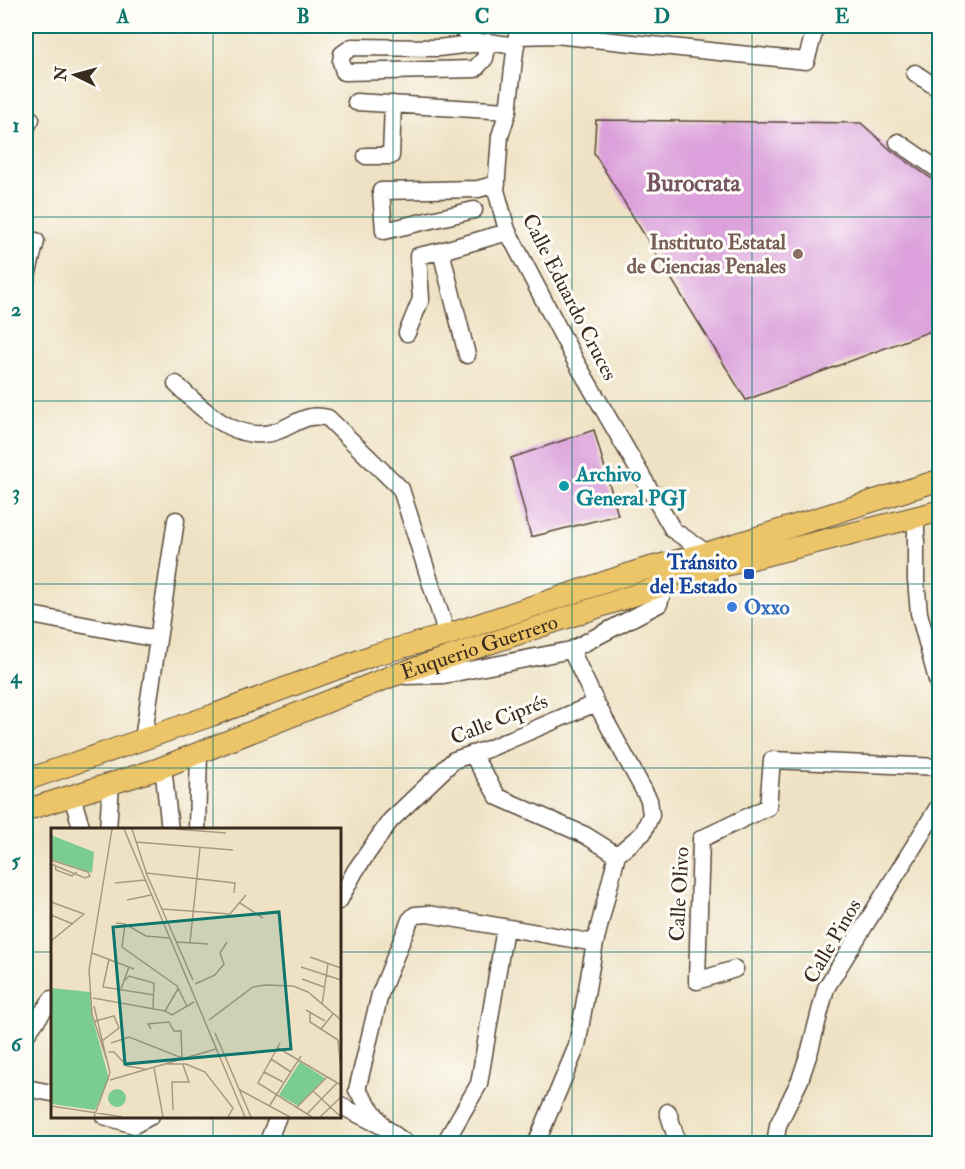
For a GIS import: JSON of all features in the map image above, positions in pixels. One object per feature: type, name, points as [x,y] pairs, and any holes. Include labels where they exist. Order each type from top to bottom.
[{"type":"main road","name":"Euquerio Guerrero","points":[[30,774],[143,739],[374,655],[447,635],[641,570],[707,553],[939,480]]},
{"type":"main road","points":[[833,539],[884,515],[939,496]]},
{"type":"main road","name":"Euquerio Guerrero","points":[[26,810],[163,766],[392,676],[715,568],[939,511]]},
{"type":"street","points":[[458,26],[484,43]]},
{"type":"street","points":[[484,43],[485,58],[475,69],[344,72],[340,62],[342,54],[352,47],[407,45],[438,48],[484,43],[555,30],[806,61],[816,26]]},
{"type":"street","name":"Calle Eduardo Cruces","points":[[517,36],[508,111],[500,136],[497,183],[508,232],[576,362],[672,530],[707,553]]},
{"type":"street","points":[[915,74],[939,90]]},
{"type":"street","points":[[356,102],[508,111]]},
{"type":"street","points":[[366,156],[391,156],[393,104]]},
{"type":"street","points":[[898,142],[939,171]]},
{"type":"street","points":[[474,210],[384,231],[381,191],[478,189],[497,183]]},
{"type":"street","points":[[406,333],[421,299],[418,256],[508,232]]},
{"type":"street","points":[[26,280],[36,241]]},
{"type":"street","points":[[441,251],[467,355]]},
{"type":"street","points":[[176,384],[207,413],[249,436],[278,431],[314,415],[328,418],[400,489],[447,635]]},
{"type":"street","points":[[916,518],[916,580],[919,614],[939,691]]},
{"type":"street","points":[[143,739],[176,520]]},
{"type":"street","points":[[392,676],[444,675],[571,650],[659,604],[664,586]]},
{"type":"street","points":[[26,614],[157,639]]},
{"type":"street","points":[[536,1143],[577,1046],[595,943],[617,855],[643,833],[651,815],[649,800],[596,703],[571,650]]},
{"type":"street","name":"Calle Ciprés","points":[[340,899],[355,871],[390,821],[454,760],[596,703]]},
{"type":"street","points":[[197,828],[199,752]]},
{"type":"street","points":[[472,754],[498,797],[585,835],[617,855]]},
{"type":"street","name":"Calle Olivo","points":[[735,969],[697,981],[701,839],[768,807],[772,759],[939,767]]},
{"type":"street","points":[[163,766],[170,828]]},
{"type":"street","points":[[108,828],[111,783]]},
{"type":"street","points":[[72,796],[81,828]]},
{"type":"street","name":"Calle Pinos","points":[[775,1143],[778,1125],[810,1050],[826,988],[939,804]]},
{"type":"street","points":[[384,1128],[357,1090],[380,994],[410,920],[415,915],[422,914],[595,943]]},
{"type":"street","points":[[444,1143],[479,1084],[505,928]]},
{"type":"street","points":[[26,1035],[51,1000]]},
{"type":"street","points":[[26,1088],[51,1093]]},
{"type":"street","points":[[340,1096],[357,1090]]},
{"type":"street","points":[[340,1106],[384,1128],[407,1143]]},
{"type":"street","points":[[668,1112],[678,1143]]},
{"type":"street","points":[[111,1118],[134,1125],[150,1118]]},
{"type":"street","points":[[267,1143],[277,1118]]},
{"type":"building","name":"Instituto Estatal de Ciencias Penales","points":[[596,120],[861,123],[892,151],[939,184],[939,328],[746,400],[594,153]]},
{"type":"building","name":"Archivo General PGJ","points":[[594,430],[618,515],[531,537],[511,458]]},
{"type":"place","name":"Instituto Estatal de Ciencias Penales","points":[[798,254]]},
{"type":"place","name":"Archivo General PGJ","points":[[564,486]]},
{"type":"place","name":"Tránsito del Estado","points":[[749,574]]},
{"type":"place","name":"Oxxo","points":[[732,607]]},
{"type":"district","name":"Burocrata","points":[[693,183]]}]
